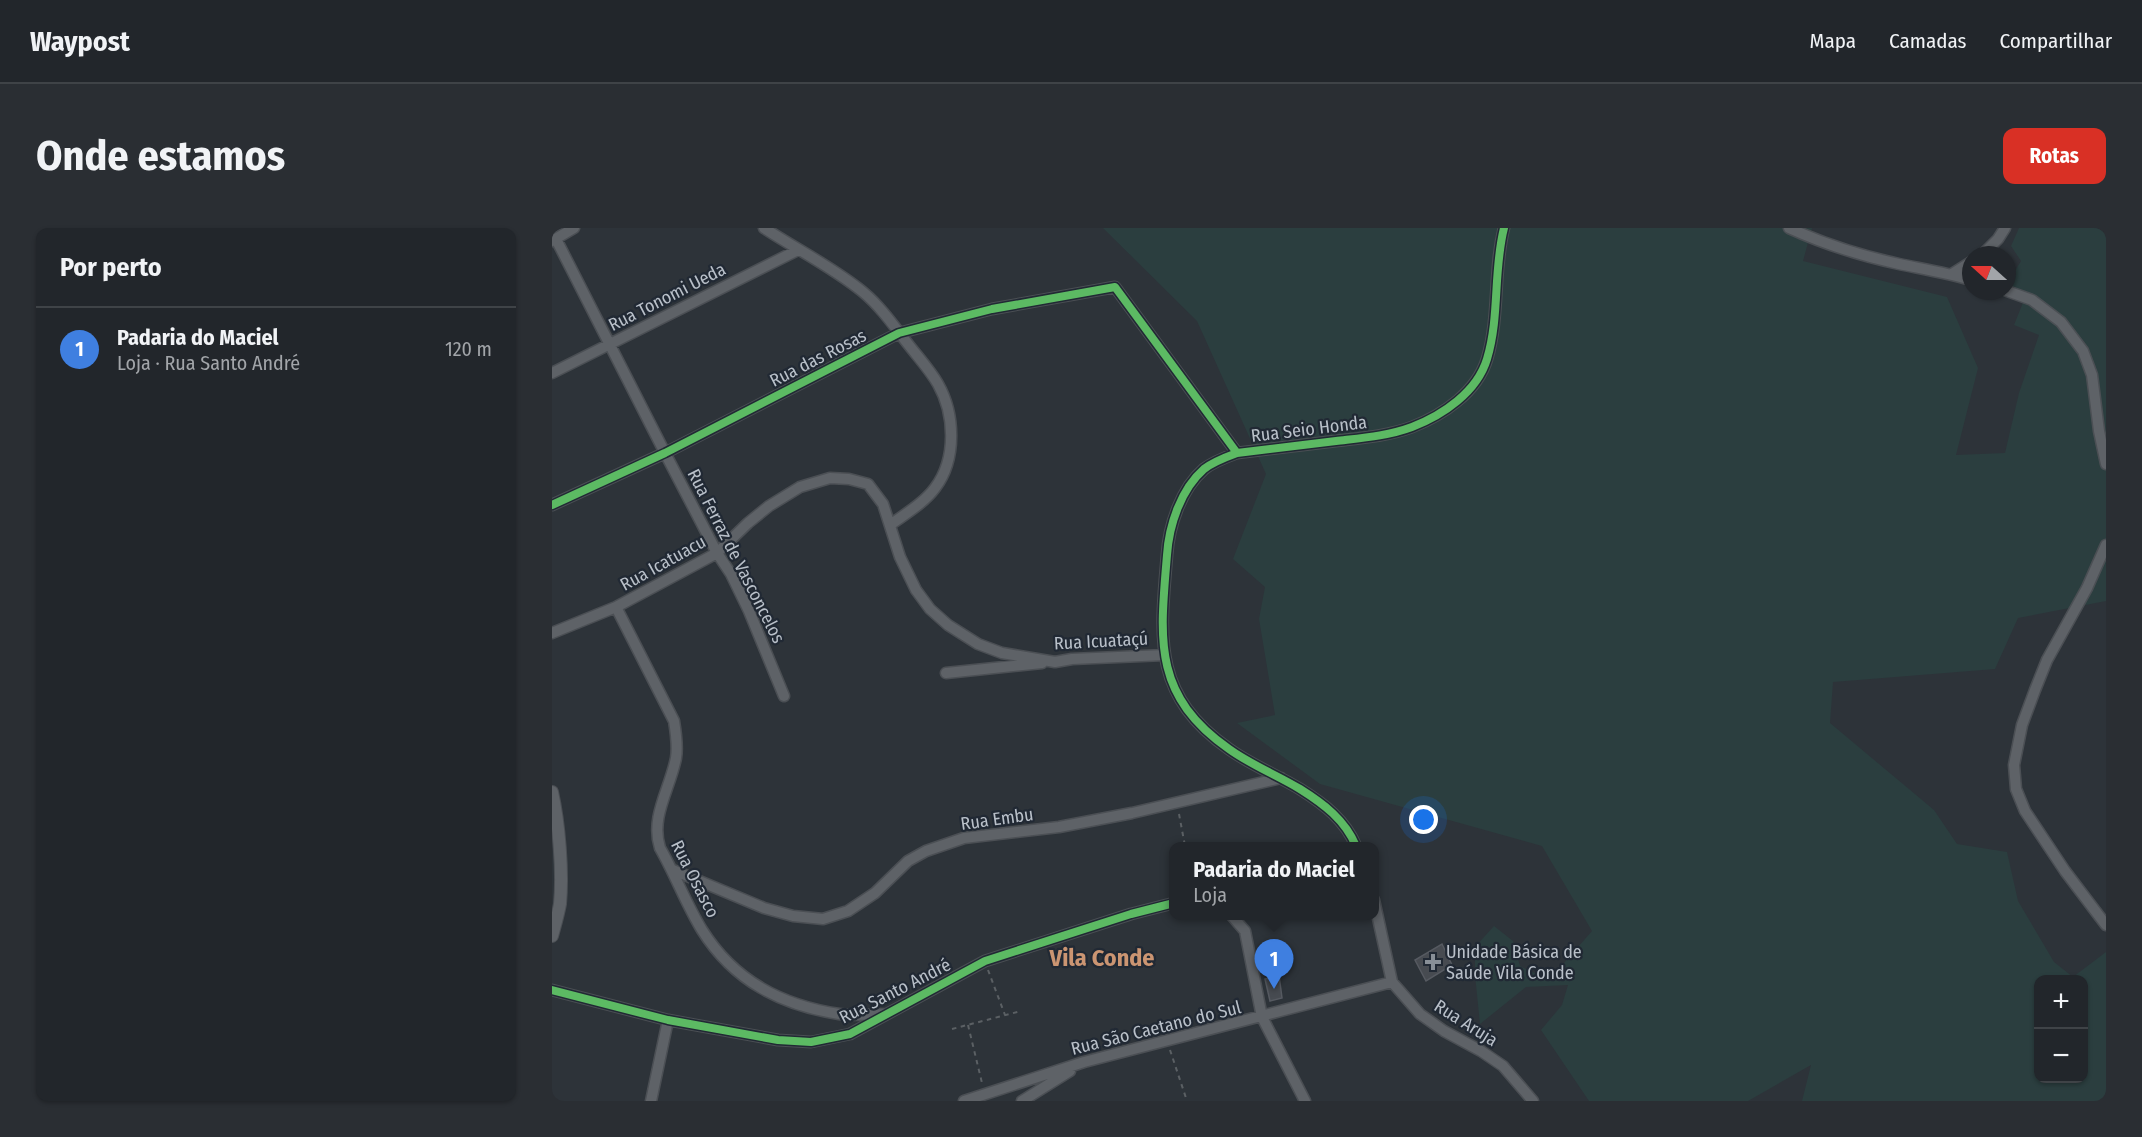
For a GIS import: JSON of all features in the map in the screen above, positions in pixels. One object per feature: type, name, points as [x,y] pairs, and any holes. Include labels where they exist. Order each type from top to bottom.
[{"type":"street","points":[[554,240],[574,228]]},
{"type":"street","points":[[764,228],[862,292],[881,309],[938,384],[948,409],[951,436],[951,452],[947,466],[935,488],[890,525]]},
{"type":"street","name":"Rua Seio Honda","points":[[1281,778],[1231,751],[1202,729],[1186,710],[1171,681],[1165,654],[1162,616],[1168,543],[1185,492],[1204,470],[1221,459],[1237,453],[1374,437],[1401,430],[1433,417],[1461,398],[1480,375],[1487,360],[1492,334],[1500,243],[1504,228]]},
{"type":"street","points":[[1790,228],[1844,249],[1897,264],[1962,277]]},
{"type":"street","points":[[1991,246],[2005,228]]},
{"type":"street","name":"Rua Ferraz de Vasconcelos","points":[[554,240],[717,553],[731,574],[784,696]]},
{"type":"street","name":"Rua Tonomi Ueda","points":[[552,373],[798,250]]},
{"type":"street","points":[[1952,274],[1962,268]]},
{"type":"street","name":"Rua das Rosas","points":[[552,505],[665,453],[899,333],[992,309],[1115,287],[1237,453]]},
{"type":"street","points":[[2016,294],[2032,300],[2061,322],[2083,351],[2092,375],[2106,464]]},
{"type":"street","name":"Rua Icatuacu","points":[[552,633],[616,607],[717,553],[769,506],[800,487],[830,477],[868,484],[883,504],[890,525]]},
{"type":"street","name":"Rua Icuataçú","points":[[890,525],[900,557],[916,590],[930,609],[948,625],[978,644],[1002,653],[1055,662],[1165,654]]},
{"type":"street","points":[[2106,545],[2087,588],[2047,660],[2022,725],[2014,765],[2016,789],[2025,811],[2065,871],[2106,925]]},
{"type":"street","name":"Rua Osasco","points":[[616,607],[674,721],[677,739],[676,758],[656,824],[656,836],[702,930],[725,960],[749,982],[774,997],[841,1014],[889,1014]]},
{"type":"street","points":[[946,673],[1055,662]]},
{"type":"street","points":[[1281,778],[1321,802],[1338,817],[1354,842]]},
{"type":"street","name":"Rua Embu","points":[[673,870],[764,908],[793,916],[823,919],[848,911],[875,893],[908,861],[926,851],[964,838],[1059,827],[1281,778]]},
{"type":"street","points":[[552,792],[561,881],[560,906],[552,936]]},
{"type":"street","name":"Rua Santo André","points":[[552,990],[668,1020],[778,1040],[811,1042],[850,1034],[985,961],[1169,904]]},
{"type":"street","points":[[1236,920],[1245,931],[1262,1017],[1305,1101]]},
{"type":"street","name":"Rua Aruja","points":[[1378,920],[1392,982],[1420,1014],[1503,1066],[1533,1101]]},
{"type":"street","name":"Rua São Caetano do Sul","points":[[964,1101],[1084,1062],[1392,982]]},
{"type":"street","points":[[651,1101],[668,1020]]},
{"type":"street","points":[[1022,1101],[1084,1062]]},
{"type":"path","points":[[1177,802],[1184,842]]},
{"type":"path","points":[[985,961],[1005,1015]]},
{"type":"path","points":[[952,1029],[1021,1011]]},
{"type":"path","points":[[968,1025],[985,1094]]},
{"type":"path","points":[[1168,1042],[1187,1101]]},
{"type":"shaded area","points":[[1103,228],[1812,228],[1803,261],[1947,297],[1978,368],[1956,455],[2005,453],[2019,393],[2039,335],[2014,325],[2026,295],[2016,289],[2016,269],[2021,261],[2016,254],[2016,246],[2011,246],[2019,228],[2106,228],[2106,601],[2018,618],[1995,669],[1833,682],[1830,723],[1934,810],[1957,844],[2007,852],[2018,901],[2054,962],[2070,975],[2034,975],[2034,1083],[2088,1083],[2088,975],[2076,975],[2106,952],[2106,1101],[1802,1101],[1811,1065],[1748,1101],[1589,1101],[1541,1030],[1562,1005],[1568,985],[1526,987],[1480,1024],[1475,975],[1475,947],[1494,926],[1513,941],[1520,966],[1549,980],[1592,931],[1542,846],[1320,784],[1237,723],[1275,715],[1259,619],[1265,587],[1233,559],[1266,474],[1197,321]]},
{"type":"building","name":"Unidade Básica de Saúde Vila Conde","points":[[1442,944],[1452,965],[1426,981],[1415,960]]},
{"type":"building","points":[[1279,975],[1282,998],[1270,1001],[1265,979]]},
{"type":"cycle path","points":[[1354,842],[1340,820],[1325,807],[1300,789],[1229,749],[1204,729],[1186,708],[1174,686],[1166,663],[1163,639],[1164,585],[1170,532],[1178,508],[1189,487],[1196,477],[1211,464],[1237,453],[1394,433],[1435,416],[1467,392],[1482,371],[1491,343],[1504,228]]},
{"type":"cycle path","points":[[552,505],[665,453],[899,333],[992,309],[1115,287],[1237,453]]},
{"type":"cycle path","points":[[552,990],[668,1020],[778,1040],[811,1042],[850,1034],[985,961],[1131,914],[1169,904]]},
{"type":"place","name":"Unidade Básica de Saúde Vila Conde","points":[[1433,962]]},
{"type":"place","name":"Padaria do Maciel","points":[[1274,989]]},
{"type":"district","name":"Vila Conde","points":[[1102,958]]}]
